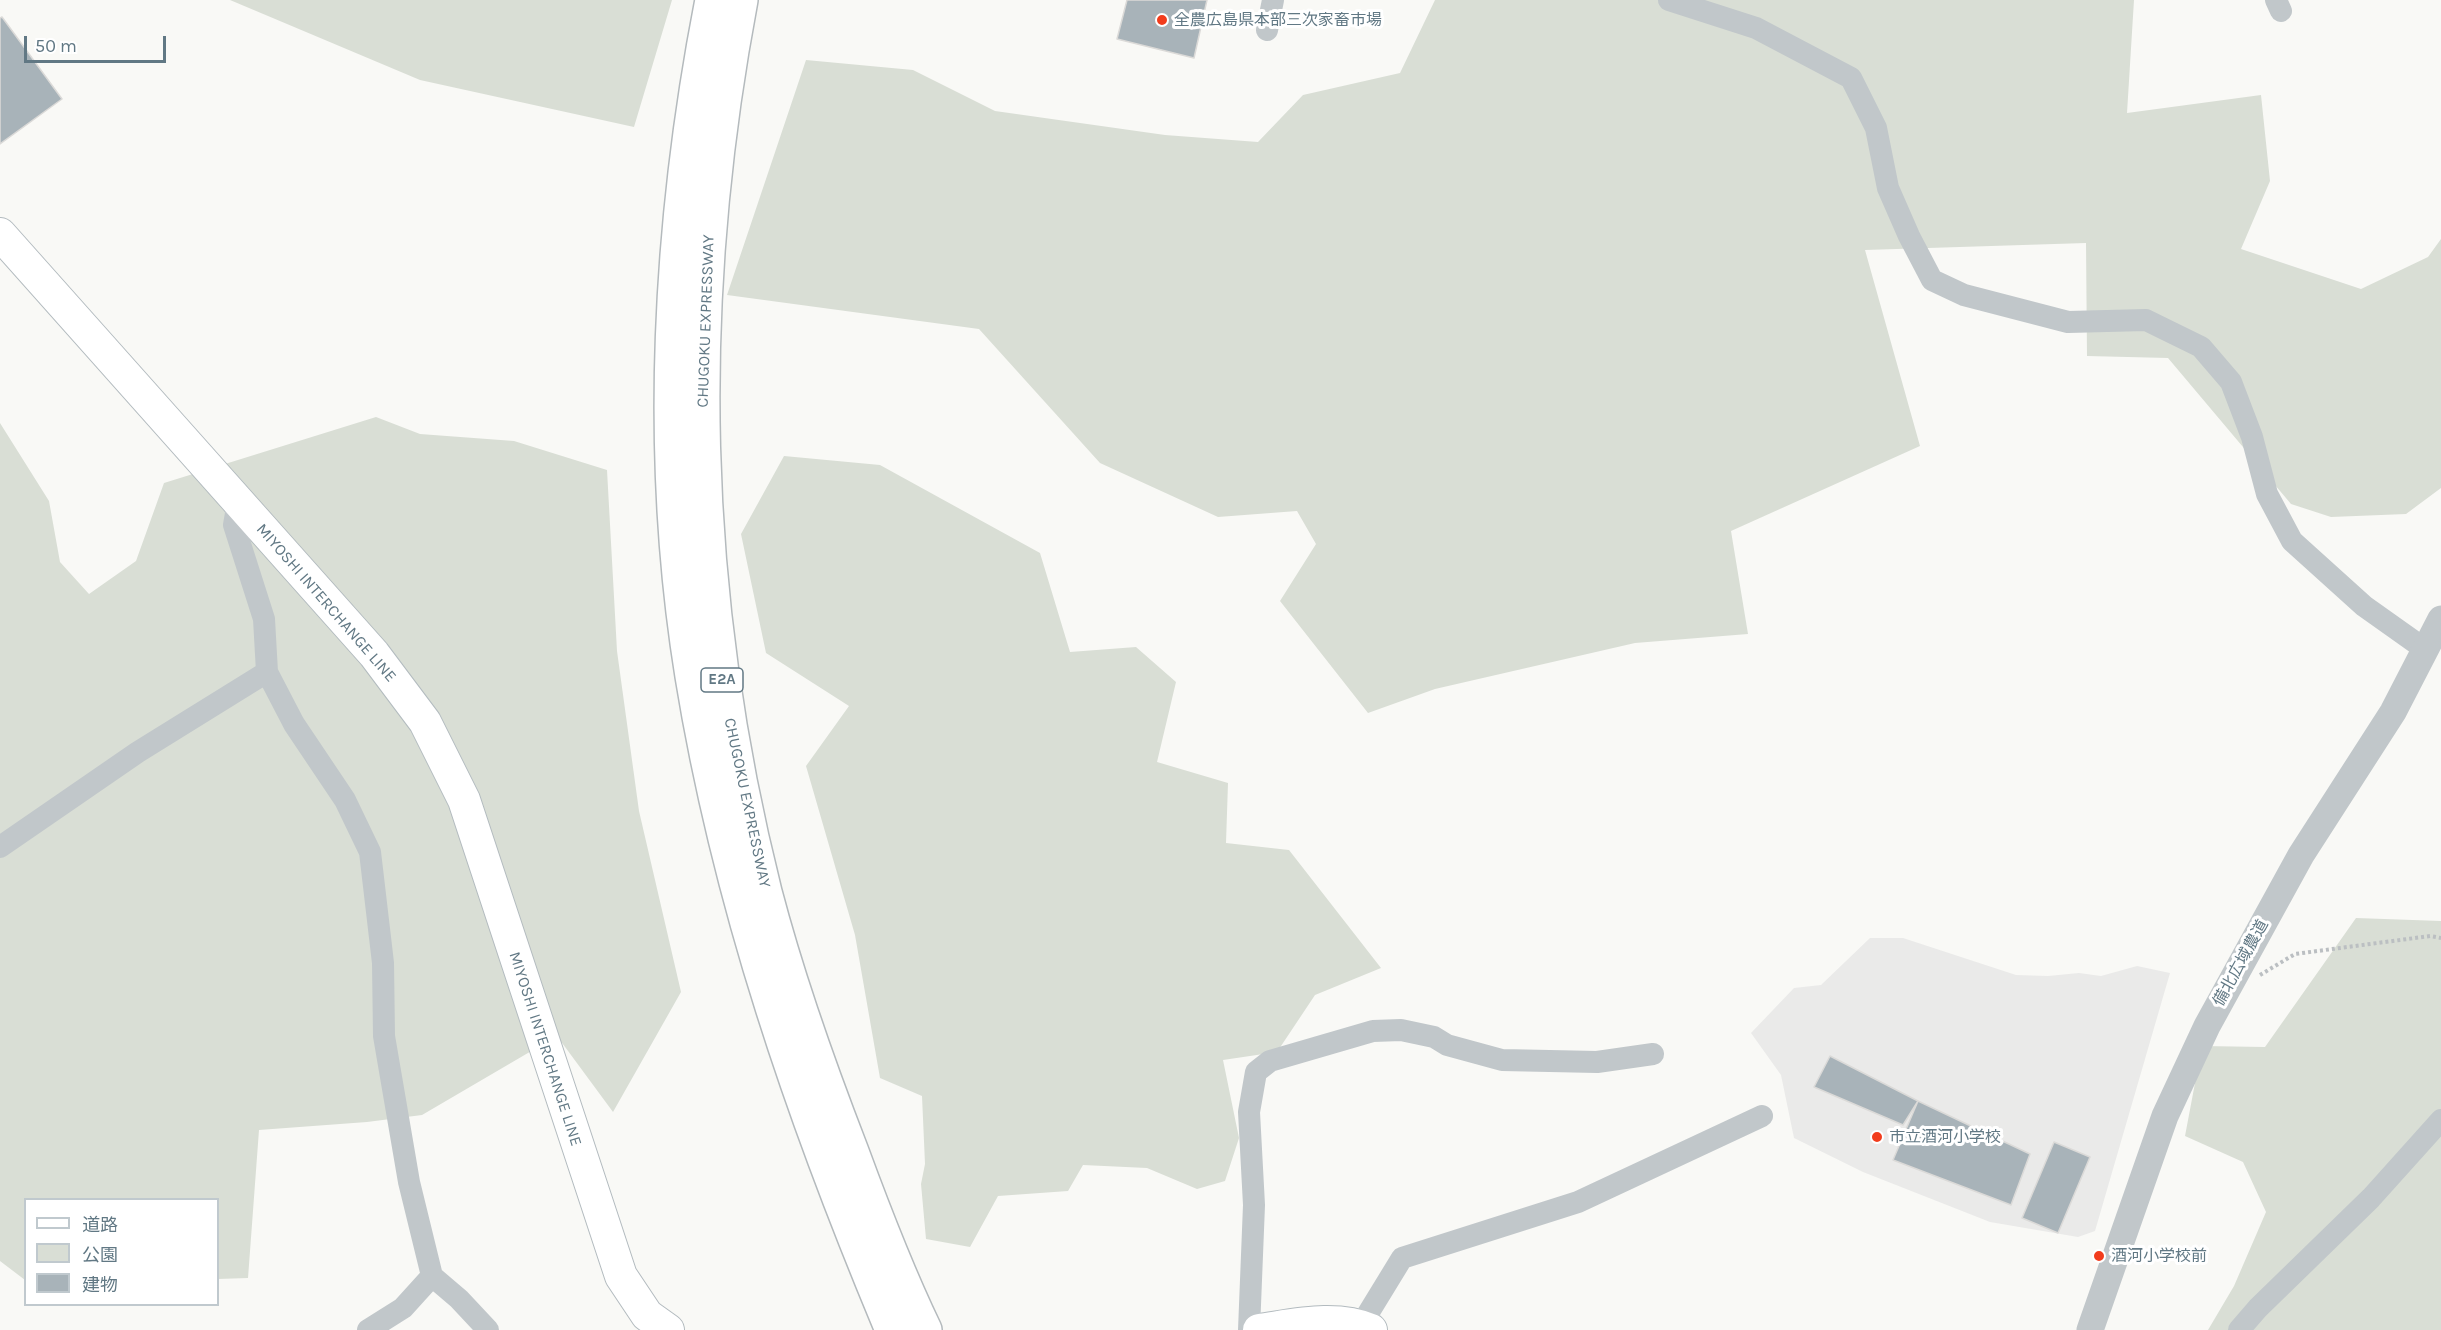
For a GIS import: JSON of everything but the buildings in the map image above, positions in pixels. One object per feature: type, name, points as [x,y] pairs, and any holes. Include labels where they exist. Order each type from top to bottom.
[{"type":"highway","name":"CHUGOKU EXPRESSWAY","points":[[712,0],[697,77],[688,155],[674,331],[672,447],[679,556],[692,673],[714,792],[740,904],[770,1008],[841,1209],[892,1330]]},
{"type":"highway","name":"CHUGOKU EXPRESSWAY","points":[[741,0],[726,76],[711,196],[703,324],[702,454],[709,575],[722,677],[742,791],[763,883],[799,1007],[866,1189],[925,1330]]},
{"type":"main road","name":"MIYOSHI INTERCHANGE LINE","points":[[0,234],[374,654],[425,722],[464,800],[621,1276],[647,1315],[668,1330]]},
{"type":"main road","points":[[1259,1330],[1324,1322],[1366,1328]]},
{"type":"street","points":[[1267,30],[1273,0]]},
{"type":"street","points":[[1669,0],[1756,28],[1851,78],[1876,128],[1888,188],[1932,280],[1964,295],[2068,322],[2146,320],[2201,347],[2231,382],[2252,437],[2266,494],[2292,542],[2364,606],[2426,650]]},
{"type":"street","points":[[238,502],[234,525],[264,619],[267,672],[294,724],[345,800],[370,852],[383,963],[384,1036],[409,1182],[432,1276],[459,1299],[488,1330]]},
{"type":"street","name":"備北広域農道","points":[[2090,1330],[2164,1116],[2206,1026],[2301,855],[2393,712],[2441,619]]},
{"type":"street","points":[[0,847],[138,752],[267,672]]},
{"type":"street","points":[[1249,1330],[1254,1205],[1249,1112],[1256,1072],[1270,1061],[1373,1031],[1401,1030],[1502,1060],[1597,1062],[1653,1054]]},
{"type":"street","points":[[1366,1328],[1402,1258],[1578,1202],[1762,1116]]},
{"type":"street","points":[[2239,1330],[2258,1308],[2370,1198],[2441,1120]]},
{"type":"street","points":[[368,1330],[403,1308],[432,1276]]},
{"type":"path","points":[[2257,978],[2295,954],[2430,936],[2441,938]]},
{"type":"shaded area","points":[[1870,938],[1903,938],[2016,975],[2048,976],[2079,973],[2101,976],[2137,966],[2170,973],[2095,1231],[2078,1237],[1990,1222],[1863,1172],[1794,1138],[1781,1075],[1751,1033],[1794,988],[1821,985]]},
{"type":"green space","points":[[230,0],[672,0],[634,127],[420,80]]},
{"type":"green space","points":[[1435,0],[2134,0],[2127,113],[2261,95],[2270,181],[2241,249],[2361,289],[2428,257],[2441,239],[2441,488],[2406,514],[2331,517],[2291,504],[2168,358],[2087,356],[2086,243],[1865,250],[1920,446],[1731,531],[1748,634],[1635,643],[1435,689],[1368,713],[1280,601],[1316,544],[1297,511],[1218,517],[1100,463],[979,329],[727,295],[806,60],[913,70],[995,111],[1165,135],[1258,142],[1303,95],[1400,73]]},
{"type":"green space","points":[[376,417],[420,434],[514,441],[607,470],[617,651],[639,811],[681,992],[613,1112],[557,1036],[422,1115],[367,1122],[259,1130],[248,1278],[219,1279],[219,1198],[24,1198],[24,1279],[0,1261],[0,423],[49,501],[60,562],[89,594],[136,561],[164,483]]},
{"type":"green space","points":[[784,456],[880,465],[1040,553],[1070,652],[1136,647],[1176,682],[1157,762],[1228,783],[1226,843],[1289,850],[1381,968],[1315,995],[1277,1052],[1223,1060],[1239,1138],[1225,1181],[1197,1189],[1147,1168],[1083,1165],[1068,1191],[998,1196],[970,1247],[926,1239],[921,1184],[925,1164],[922,1096],[880,1078],[855,935],[806,766],[849,706],[766,653],[741,534]]},
{"type":"green space","points":[[2356,918],[2441,921],[2441,1330],[2208,1330],[2234,1286],[2266,1212],[2243,1162],[2185,1136],[2202,1046],[2265,1047]]},
{"type":"place","name":"全農広島県本部三次家畜市場","points":[[1162,20]]},
{"type":"place","name":"市立酒河小学校","points":[[1877,1137]]},
{"type":"place","name":"酒河小学校前","points":[[2099,1256]]}]
